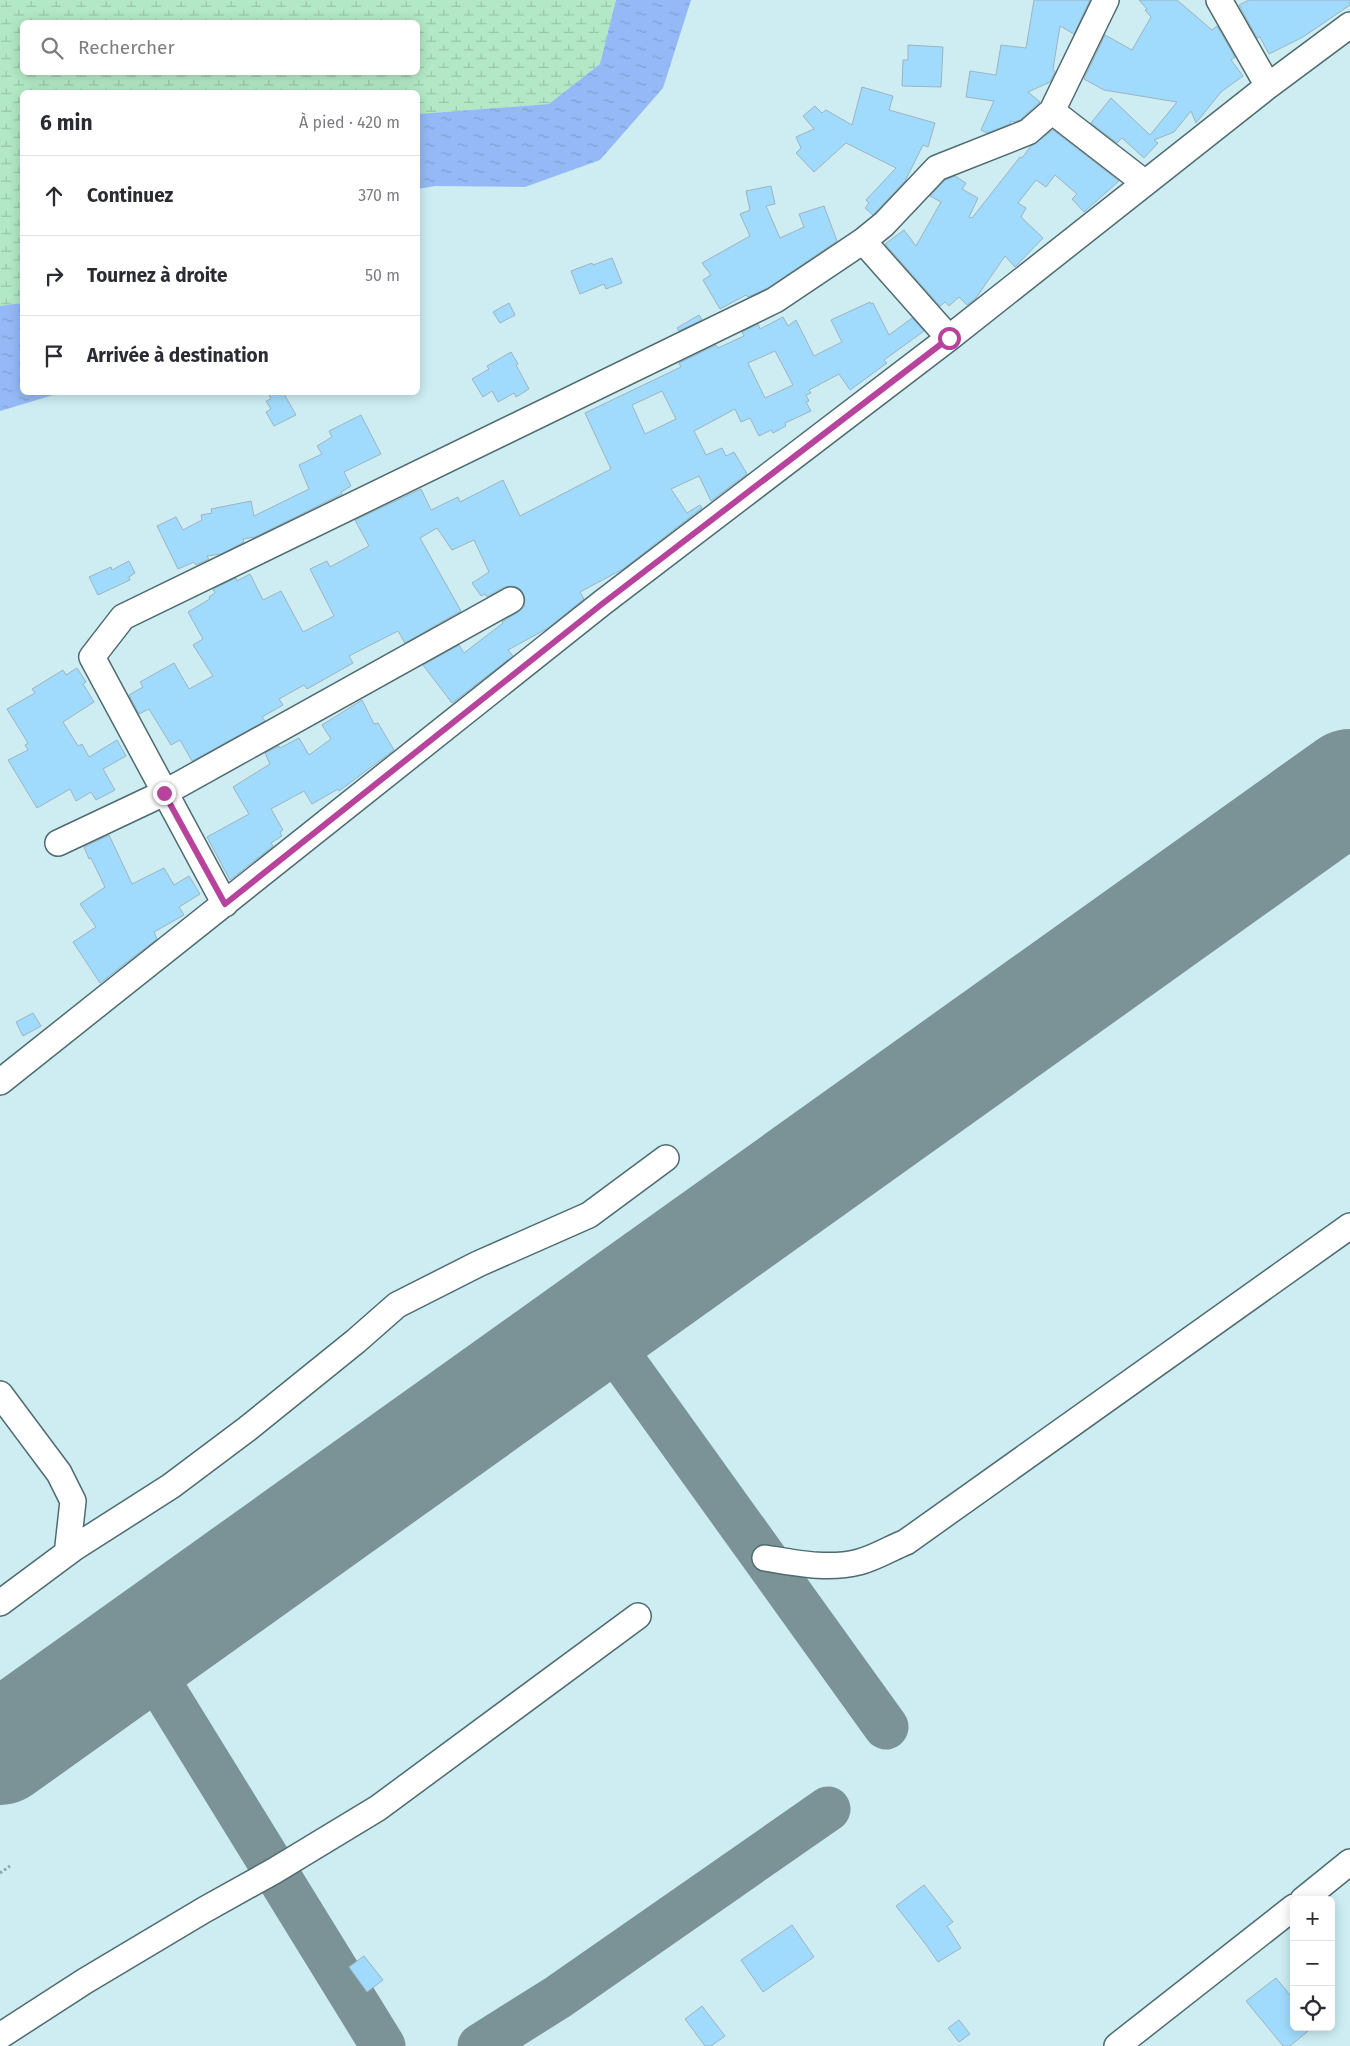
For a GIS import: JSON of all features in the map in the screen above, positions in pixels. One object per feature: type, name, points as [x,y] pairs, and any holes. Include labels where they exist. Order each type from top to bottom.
[{"type":"street","points":[[225,904],[92,657],[122,616],[775,300],[863,241],[884,224],[936,168],[1028,132],[1052,110],[1106,0]]},
{"type":"street","points":[[1218,0],[1268,86]]},
{"type":"street","points":[[0,1082],[602,604],[949,338],[1145,182],[1350,25]]},
{"type":"street","points":[[1052,110],[1145,182]]},
{"type":"street","points":[[863,241],[949,338]]},
{"type":"street","points":[[58,843],[164,793],[511,600]]},
{"type":"street","points":[[0,1603],[74,1548],[178,1480],[356,1342],[397,1305],[478,1264],[590,1215],[666,1158]]},
{"type":"street","points":[[765,1558],[808,1565],[840,1566],[860,1562],[906,1542],[1350,1226]]},
{"type":"street","points":[[0,1394],[59,1473],[73,1501],[68,1546],[74,1548]]},
{"type":"street","points":[[0,2036],[85,1981],[378,1808],[638,1616]]},
{"type":"street","points":[[1308,1896],[1350,1862]]},
{"type":"street","points":[[1117,2046],[1290,1910]]},
{"type":"path","points":[[0,1873],[10,1866]]},
{"type":"green space","points":[[0,0],[616,0],[600,64],[549,104],[420,114],[420,90],[20,90],[20,303],[0,306]]},
{"type":"water","points":[[616,0],[691,0],[663,88],[600,160],[525,187],[435,186],[420,189],[420,114],[549,104],[600,64]]},
{"type":"water","points":[[20,303],[20,395],[53,395],[0,411],[0,306]]},
{"type":"building","points":[[1034,0],[1090,0],[1074,34],[1060,26],[1053,69],[1055,72],[1050,82],[1028,92],[1040,102],[1020,120],[1011,121],[1010,124],[987,133],[981,130],[994,101],[966,97],[970,71],[996,75],[1001,45],[1026,48]]},
{"type":"building","points":[[1139,0],[1177,0],[1212,30],[1217,26],[1235,57],[1231,60],[1243,76],[1221,92],[1196,123],[1191,111],[1174,132],[1154,140],[1158,143],[1144,158],[1122,138],[1117,143],[1091,123],[1111,98],[1150,135],[1177,102],[1104,90],[1084,79],[1105,35],[1132,50],[1151,17]]},
{"type":"building","points":[[1249,0],[1350,0],[1350,5],[1303,37],[1269,54],[1260,37],[1257,38],[1239,5]]},
{"type":"building","points":[[908,45],[943,47],[941,87],[902,86],[903,60],[908,60]]},
{"type":"building","points":[[862,87],[893,96],[889,110],[935,123],[928,147],[923,145],[905,181],[873,215],[865,208],[869,203],[866,200],[896,168],[846,143],[814,172],[796,153],[801,148],[796,137],[814,129],[803,116],[815,106],[822,113],[826,110],[852,125]]},
{"type":"building","points":[[1053,130],[1119,181],[1084,212],[1072,199],[1077,194],[1055,175],[1046,187],[1036,180],[1018,203],[1026,208],[1021,217],[1043,238],[1015,267],[1005,256],[976,298],[967,305],[959,297],[949,306],[945,302],[940,306],[885,244],[904,230],[916,246],[941,202],[930,196],[945,180],[955,176],[966,183],[962,189],[978,198],[969,217],[972,218],[1020,157],[1022,158],[1031,146]]},
{"type":"building","points":[[771,186],[775,204],[766,206],[780,238],[804,227],[799,214],[824,206],[837,241],[768,288],[748,297],[746,295],[720,309],[703,280],[711,275],[702,263],[750,236],[740,214],[750,210],[746,191]]},
{"type":"building","points":[[612,258],[622,283],[606,289],[604,284],[580,294],[571,271]]},
{"type":"building","points":[[870,302],[871,304],[873,303],[889,335],[912,318],[924,331],[884,360],[887,363],[850,390],[839,374],[809,390],[811,393],[806,395],[809,401],[806,402],[811,411],[785,423],[786,426],[773,433],[771,430],[759,436],[750,418],[741,422],[735,409],[694,431],[706,455],[722,448],[726,456],[734,452],[747,474],[711,501],[699,476],[671,489],[687,513],[700,505],[702,508],[623,569],[580,592],[584,599],[548,628],[508,650],[513,656],[452,703],[423,665],[459,645],[464,653],[524,607],[525,600],[519,588],[512,586],[504,587],[487,597],[485,594],[481,596],[472,583],[489,572],[474,540],[452,550],[437,528],[420,538],[461,611],[405,643],[398,631],[349,656],[353,663],[307,689],[304,685],[279,699],[283,705],[262,717],[265,721],[192,761],[180,740],[171,745],[149,709],[139,714],[129,695],[143,687],[140,682],[174,663],[189,689],[213,676],[193,645],[203,639],[188,612],[210,599],[209,597],[215,593],[213,589],[236,578],[237,581],[250,574],[263,600],[281,591],[303,632],[334,616],[310,569],[327,561],[330,567],[369,546],[355,520],[421,489],[431,510],[458,497],[460,502],[503,480],[520,516],[611,469],[585,413],[681,367],[679,363],[716,345],[718,348],[744,336],[742,332],[758,324],[760,329],[783,317],[788,326],[796,320],[814,356],[842,342],[831,320]],"holes":[[[775,351],[793,385],[765,398],[748,363]],[[662,391],[676,419],[645,434],[632,405]]]},
{"type":"building","points":[[509,303],[515,315],[500,323],[493,312]]},
{"type":"building","points":[[699,315],[702,320],[679,331],[677,328]]},
{"type":"building","points":[[511,352],[529,389],[516,397],[514,393],[498,402],[492,391],[483,397],[472,379],[489,369],[487,366]]},
{"type":"building","points":[[269,395],[285,395],[296,415],[274,426],[266,412],[271,409],[266,401],[271,399]]},
{"type":"building","points":[[361,415],[381,454],[344,472],[351,486],[341,492],[342,494],[255,537],[243,539],[244,542],[221,554],[207,556],[209,559],[196,565],[194,562],[178,569],[157,526],[176,517],[183,530],[202,520],[201,515],[212,513],[211,509],[251,501],[254,516],[309,489],[299,465],[322,454],[317,446],[332,437],[329,431]]},
{"type":"building","points":[[129,561],[135,573],[129,577],[130,580],[98,595],[89,577],[111,567],[112,570]]},
{"type":"building","points":[[77,668],[86,682],[83,684],[94,702],[63,722],[78,746],[82,744],[89,757],[117,740],[126,756],[103,769],[115,790],[96,800],[91,792],[76,801],[70,789],[37,808],[8,760],[28,750],[25,745],[28,743],[7,709],[35,693],[32,689],[63,670],[66,675]]},
{"type":"building","points":[[362,700],[374,724],[378,723],[394,750],[339,791],[338,789],[312,804],[304,791],[271,809],[283,830],[280,832],[282,836],[271,843],[273,846],[230,880],[207,837],[249,814],[233,787],[270,764],[265,753],[279,746],[280,748],[299,738],[309,755],[331,739],[322,725]]},
{"type":"building","points":[[109,835],[132,884],[164,868],[174,885],[189,876],[200,894],[179,907],[184,915],[154,932],[157,939],[100,983],[73,942],[96,927],[80,904],[105,887],[84,847]]},
{"type":"building","points":[[33,1013],[41,1026],[23,1036],[16,1022]]},
{"type":"building","points":[[924,1885],[953,1922],[947,1926],[961,1948],[938,1962],[896,1906]]},
{"type":"building","points":[[792,1925],[814,1957],[763,1992],[741,1960]]},
{"type":"building","points":[[364,1956],[383,1980],[367,1992],[349,1967]]},
{"type":"building","points":[[1276,1978],[1290,1995],[1290,2031],[1308,2031],[1290,2046],[1283,2046],[1246,2001]]},
{"type":"building","points":[[702,2006],[725,2036],[711,2046],[705,2046],[685,2019]]},
{"type":"building","points":[[959,2020],[970,2034],[959,2042],[948,2028]]},
{"type":"taxiway","points":[[595,1322],[886,1727]]},
{"type":"taxiway","points":[[139,1650],[383,2046]]},
{"type":"taxiway","points":[[480,2046],[558,1997],[828,1809]]},
{"type":"runway","points":[[0,1749],[1350,785]]},
{"type":"route","points":[[164,793],[225,904],[602,604],[949,338]]}]
